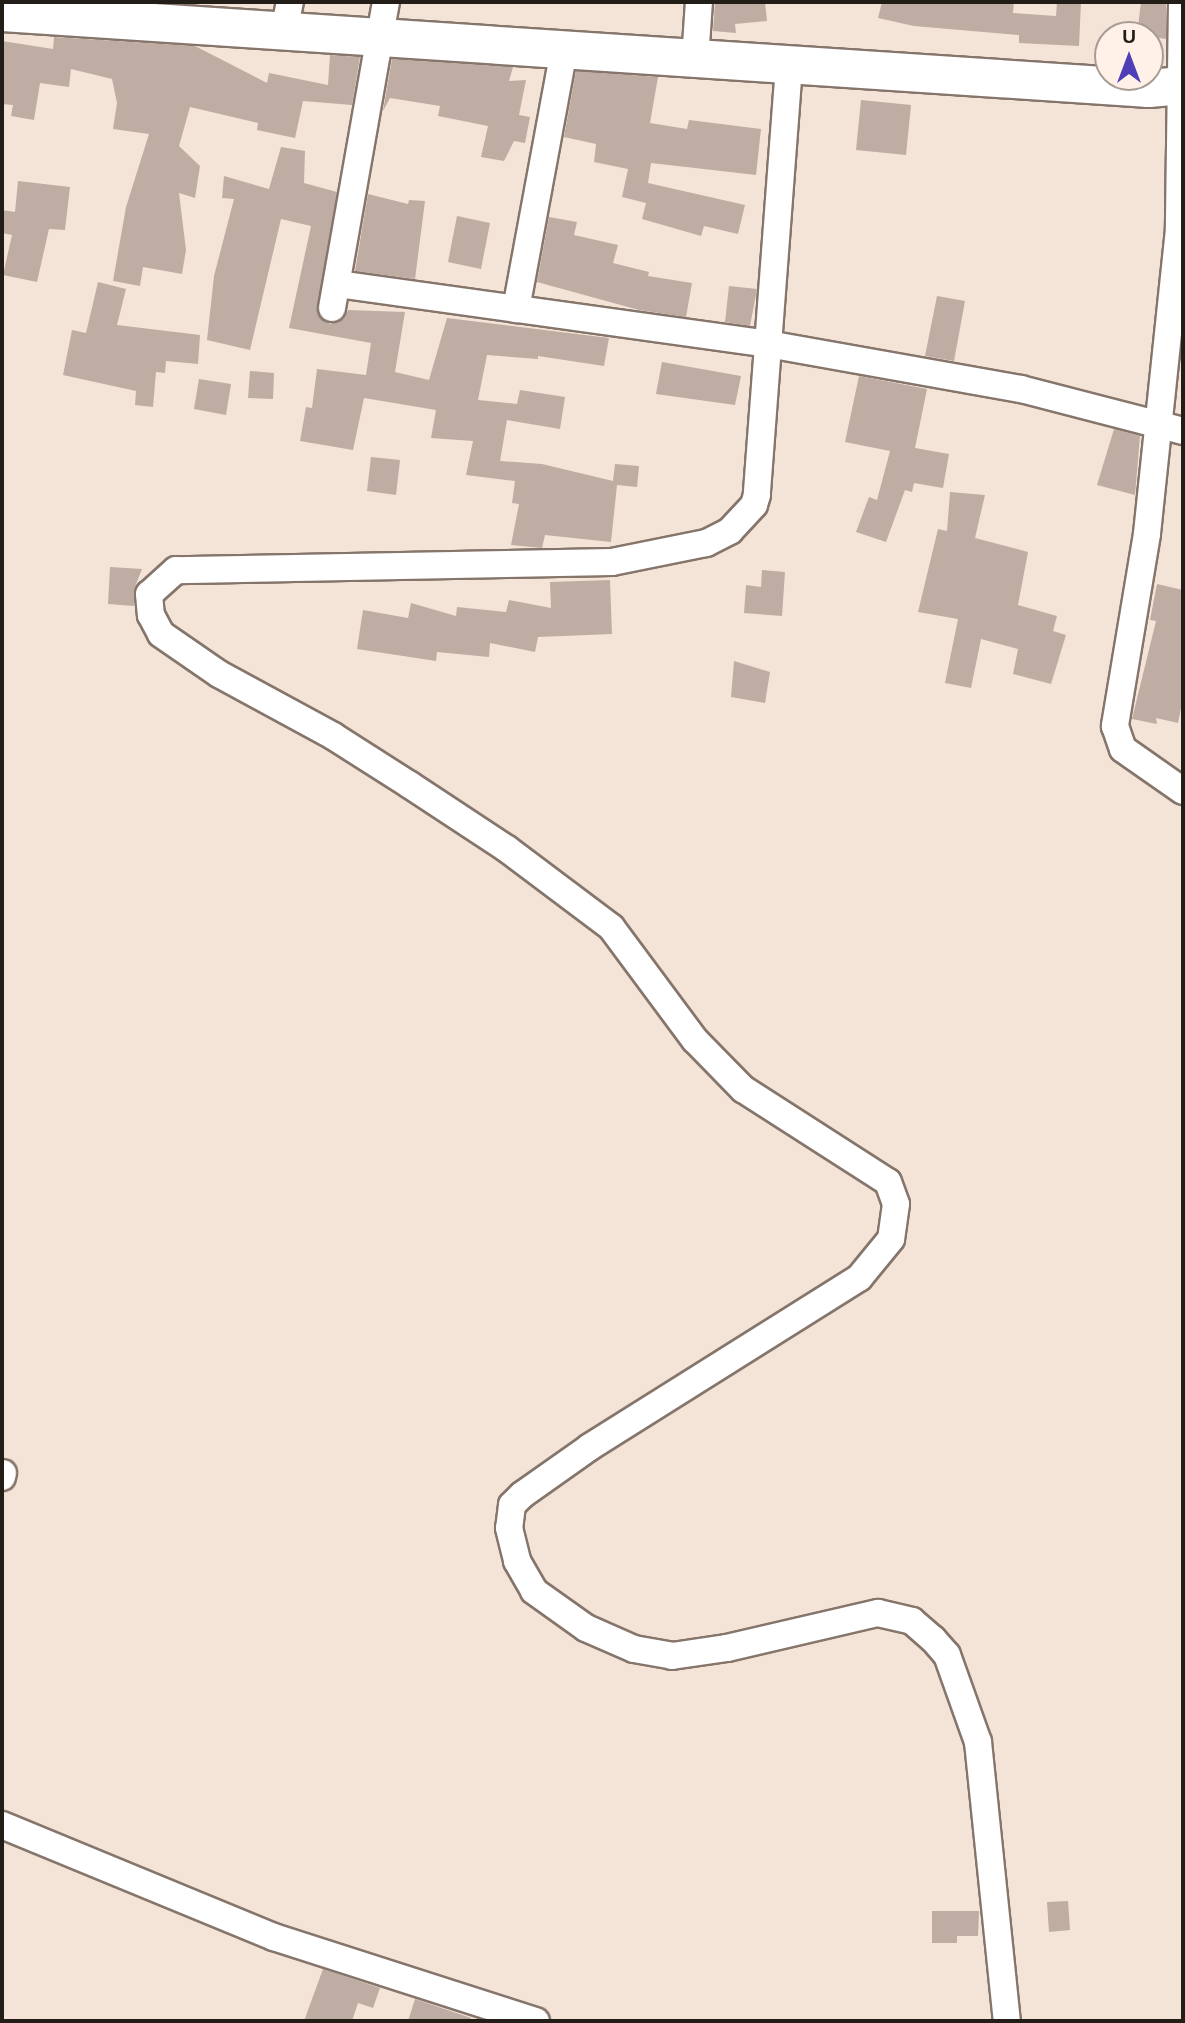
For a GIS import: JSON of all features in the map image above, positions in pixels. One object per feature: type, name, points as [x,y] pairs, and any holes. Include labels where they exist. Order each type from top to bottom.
[{"type":"main road","points":[[2,12],[287,17],[380,38],[1148,89],[1181,86]]},
{"type":"street","points":[[386,2],[335,296],[516,309],[768,344],[1021,389],[1172,428]]},
{"type":"street","points":[[695,60],[699,2]]},
{"type":"street","points":[[1182,2],[1181,229],[1172,428],[1115,736],[1130,756],[1183,792]]},
{"type":"street","points":[[516,309],[564,51]]},
{"type":"street","points":[[789,66],[754,505],[730,531],[706,543],[612,562],[176,570],[149,594],[151,615],[161,634],[219,674],[333,736],[421,792],[507,849],[611,927],[695,1040],[743,1089],[888,1182],[896,1204],[891,1239],[859,1278],[590,1447],[517,1500],[509,1528],[517,1561],[534,1591],[586,1628],[634,1649],[685,1654],[878,1613],[912,1621],[933,1639],[951,1665],[978,1742],[1007,2021]]},
{"type":"street","points":[[2,1825],[274,1937],[536,2021]]},
{"type":"building","points":[[715,2],[765,2],[767,21],[735,24],[736,33],[713,31]]},
{"type":"building","points":[[882,2],[1014,2],[1013,13],[1056,16],[1057,2],[1081,2],[1079,46],[1019,43],[1019,35],[914,26],[878,18]]},
{"type":"building","points":[[1141,2],[1166,2],[1166,39],[1164,21],[1139,21]]},
{"type":"building","points":[[54,37],[195,46],[267,83],[269,73],[328,85],[330,55],[360,57],[352,105],[303,101],[295,138],[257,130],[258,123],[190,107],[179,146],[200,166],[195,198],[179,193],[186,250],[182,274],[143,267],[140,286],[113,281],[126,207],[149,134],[113,129],[117,103],[112,79],[71,69],[69,87],[40,83],[34,120],[11,116],[13,105],[2,104],[2,41],[53,49]]},
{"type":"building","points":[[392,59],[513,67],[509,81],[526,80],[519,115],[530,117],[525,143],[514,141],[504,161],[481,157],[488,126],[438,116],[440,106],[390,98],[383,111]]},
{"type":"building","points":[[576,71],[658,77],[650,123],[687,129],[689,120],[761,129],[756,175],[651,163],[648,183],[745,205],[738,234],[704,226],[701,236],[642,219],[646,203],[622,197],[628,169],[594,162],[596,144],[564,137]]},
{"type":"building","points":[[861,100],[911,105],[906,155],[856,150]]},
{"type":"building","points":[[281,147],[305,151],[304,183],[337,192],[318,314],[330,324],[344,319],[348,310],[405,312],[395,372],[429,380],[447,318],[609,338],[604,366],[538,356],[538,359],[487,355],[478,400],[517,404],[520,390],[565,397],[560,429],[507,420],[500,461],[542,464],[613,481],[615,464],[639,466],[637,487],[617,485],[611,542],[545,535],[542,548],[511,545],[519,504],[512,503],[515,481],[466,475],[473,441],[431,438],[436,410],[364,398],[353,450],[300,441],[306,407],[312,408],[317,369],[366,375],[371,343],[289,328],[311,226],[281,219],[250,350],[207,340],[214,276],[234,199],[222,198],[224,176],[269,189]]},
{"type":"building","points":[[18,181],[70,187],[65,230],[49,229],[37,282],[3,275],[12,235],[2,233],[2,210],[15,212]]},
{"type":"building","points":[[368,194],[408,204],[409,200],[425,201],[415,279],[355,271]]},
{"type":"building","points":[[457,216],[490,223],[481,269],[448,262]]},
{"type":"building","points":[[549,217],[577,222],[574,235],[618,245],[613,263],[649,272],[648,276],[692,283],[686,317],[639,310],[537,282]]},
{"type":"building","points":[[98,282],[126,289],[117,325],[200,335],[198,364],[166,361],[165,373],[156,372],[153,407],[135,405],[136,391],[63,375],[72,330],[86,333]]},
{"type":"building","points":[[729,286],[757,289],[750,326],[725,322]]},
{"type":"building","points":[[937,296],[965,301],[954,361],[925,356]]},
{"type":"building","points":[[662,362],[741,376],[735,405],[656,394]]},
{"type":"building","points":[[250,371],[274,373],[273,399],[248,398]]},
{"type":"building","points":[[859,376],[927,389],[915,448],[949,454],[943,488],[914,483],[912,492],[905,490],[886,542],[856,532],[869,497],[877,500],[890,451],[845,442]]},
{"type":"building","points":[[199,379],[231,384],[226,415],[194,409]]},
{"type":"building","points":[[1114,429],[1140,436],[1135,495],[1097,485]]},
{"type":"building","points":[[371,457],[400,460],[396,495],[367,491]]},
{"type":"building","points":[[950,492],[985,495],[975,538],[1028,552],[1018,605],[1057,616],[1053,631],[1066,635],[1051,684],[1013,674],[1018,649],[981,639],[971,688],[945,683],[958,619],[918,612],[938,529],[947,531]]},
{"type":"building","points":[[110,567],[142,569],[134,589],[134,606],[108,604]]},
{"type":"building","points":[[762,570],[785,572],[782,616],[744,613],[746,585],[761,587]]},
{"type":"building","points":[[610,580],[612,634],[538,637],[535,652],[490,643],[489,657],[437,652],[436,661],[357,649],[363,610],[408,618],[411,603],[456,616],[457,607],[506,612],[509,600],[551,608],[550,582]]},
{"type":"building","points":[[1157,584],[1183,590],[1183,698],[1178,723],[1156,718],[1157,724],[1132,719],[1156,621],[1150,620]]},
{"type":"building","points":[[734,661],[770,672],[765,703],[731,697]]},
{"type":"building","points":[[1068,1901],[1070,1930],[1049,1932],[1047,1902]]},
{"type":"building","points":[[932,1911],[979,1911],[978,1936],[957,1936],[957,1943],[932,1943]]},
{"type":"building","points":[[323,1969],[380,1988],[373,2008],[358,2003],[352,2021],[304,2021]]},
{"type":"building","points":[[415,1999],[471,2018],[471,2021],[408,2021]]}]
